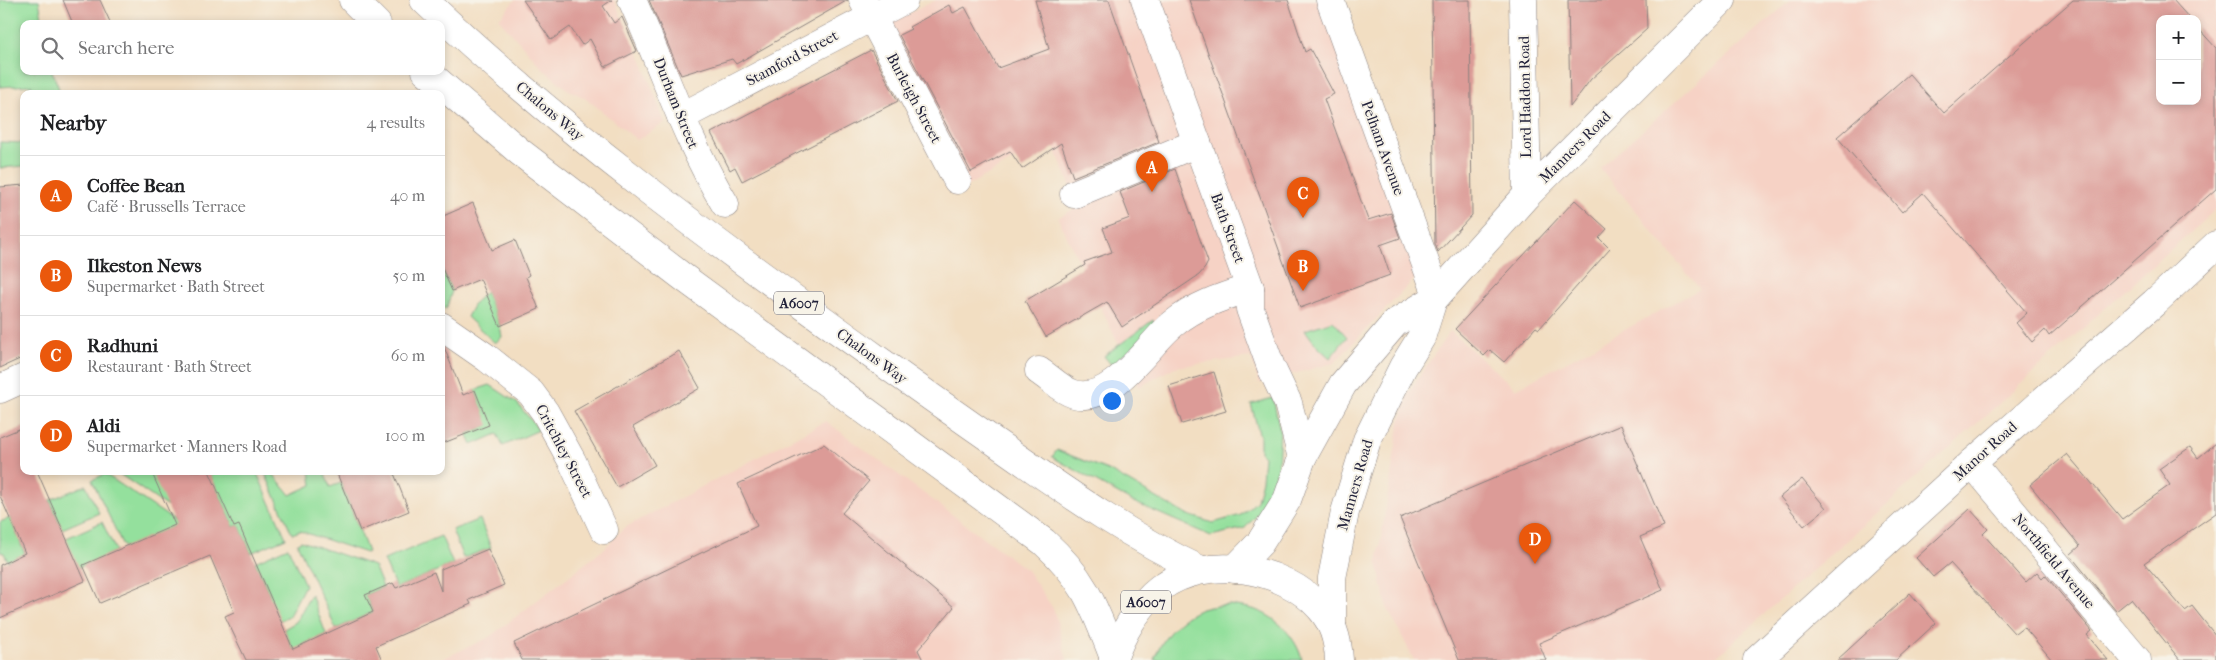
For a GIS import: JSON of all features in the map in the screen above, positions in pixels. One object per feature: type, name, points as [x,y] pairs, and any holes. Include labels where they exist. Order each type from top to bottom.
[{"type":"main road","points":[[353,0],[373,20]]},
{"type":"main road","name":"Chalons Way","points":[[424,0],[558,119],[700,232],[1074,498],[1142,540],[1201,570]]},
{"type":"main road","name":"Durham Street","points":[[632,0],[706,172],[725,204]]},
{"type":"main road","name":"Stamford Street","points":[[681,117],[867,8],[904,0]]},
{"type":"main road","name":"Bath Street","points":[[1145,0],[1250,288],[1250,309],[1271,367],[1288,403],[1302,458]]},
{"type":"main road","name":"Pelham Avenue","points":[[1330,0],[1435,298]]},
{"type":"main road","name":"Lord Haddon Road","points":[[1523,0],[1527,195]]},
{"type":"main road","name":"Manners Road","points":[[1235,569],[1260,543],[1287,500],[1302,458],[1343,384],[1395,323],[1435,298],[1527,195],[1722,0]]},
{"type":"main road","name":"Burleigh Street","points":[[867,8],[957,180]]},
{"type":"main road","name":"A6007","points":[[431,75],[520,152],[676,271],[1038,537],[1059,556],[1085,589],[1113,659]]},
{"type":"main road","points":[[1074,194],[1197,143]]},
{"type":"main road","name":"Manor Road","points":[[1757,660],[1972,463],[2154,303],[2216,245]]},
{"type":"main road","points":[[1039,371],[1068,391],[1076,394],[1101,390],[1119,380],[1162,333],[1186,314],[1208,302],[1250,288]]},
{"type":"main road","name":"Manners Road","points":[[1336,642],[1332,578],[1345,512],[1367,440],[1403,367],[1421,338],[1435,298]]},
{"type":"main road","name":"Critchley Street","points":[[445,329],[487,358],[531,393],[545,412],[572,461],[604,530]]},
{"type":"main road","points":[[0,389],[20,380]]},
{"type":"main road","name":"Northfield Avenue","points":[[1972,463],[2137,660]]},
{"type":"main road","name":"A6007","points":[[1113,659],[1131,622],[1160,588],[1201,570],[1235,569],[1266,573],[1288,583],[1316,604],[1336,642],[1361,660]]},
{"type":"shaded area","points":[[515,0],[614,0],[641,58],[665,123],[637,140],[587,99],[567,89],[542,68],[499,19]]},
{"type":"shaded area","points":[[936,0],[1324,0],[1421,272],[1334,363],[1259,383],[1251,357],[1175,367],[1139,387],[1058,218],[1079,206],[1051,139],[953,194],[915,126],[890,23]]},
{"type":"shaded area","points":[[1791,0],[2216,0],[2216,209],[1713,660],[1414,660],[1387,607],[1377,563],[1399,426],[1408,393],[1450,331],[1516,389],[1700,289],[1600,168]]},
{"type":"shaded area","points":[[826,421],[1027,570],[1054,610],[1067,660],[440,660],[488,638],[603,550],[624,528]]},
{"type":"green space","points":[[0,0],[39,0],[42,20],[20,20],[20,75],[54,75],[59,90],[34,90],[31,85],[0,87]]},
{"type":"green space","points":[[0,142],[20,143],[20,166],[0,168]]},
{"type":"green space","points":[[445,275],[452,291],[445,308]]},
{"type":"green space","points":[[486,292],[500,326],[502,337],[495,343],[467,317],[475,302]]},
{"type":"green space","points":[[1153,320],[1156,325],[1113,367],[1104,356]]},
{"type":"green space","points":[[1333,321],[1347,337],[1330,358],[1317,346],[1305,330]]},
{"type":"green space","points":[[490,385],[517,403],[539,430],[503,446],[497,434],[472,445],[467,434],[488,425],[475,390]]},
{"type":"green space","points":[[1273,398],[1280,430],[1278,468],[1264,508],[1245,528],[1211,536],[1131,501],[1052,457],[1057,450],[1110,471],[1185,514],[1213,523],[1241,515],[1257,501],[1262,480],[1264,456],[1260,452],[1260,437],[1251,404]]},
{"type":"green space","points":[[106,475],[172,519],[176,525],[124,548],[92,480]]},
{"type":"green space","points":[[121,475],[154,475],[179,515]]},
{"type":"green space","points":[[210,475],[258,475],[286,538],[251,553],[239,525],[234,527]]},
{"type":"green space","points":[[266,475],[274,475],[290,495],[312,485],[311,475],[326,475],[330,487],[341,483],[368,552],[366,553],[300,531],[292,534]]},
{"type":"green space","points":[[86,485],[99,513],[62,529],[50,500]]},
{"type":"green space","points":[[10,518],[25,554],[8,561],[4,553],[0,552],[0,522]]},
{"type":"green space","points":[[480,519],[491,548],[463,558],[452,530]]},
{"type":"green space","points":[[102,522],[116,551],[75,569],[62,540]]},
{"type":"green space","points":[[441,536],[453,564],[396,588],[384,560]]},
{"type":"green space","points":[[301,541],[374,566],[383,587],[365,595],[373,612],[336,629],[297,543]]},
{"type":"green space","points":[[288,547],[305,585],[289,616],[273,624],[263,600],[270,596],[255,562]]},
{"type":"green space","points":[[311,594],[326,634],[293,649],[284,629],[296,622]]},
{"type":"green space","points":[[1230,605],[1255,610],[1273,619],[1286,630],[1296,644],[1302,660],[1154,660],[1172,629],[1186,617],[1205,608]]},
{"type":"building","points":[[63,0],[100,0],[109,20],[71,20]]},
{"type":"building","points":[[523,0],[612,0],[603,6],[614,23],[622,17],[637,51],[605,67],[590,39],[582,45],[570,27],[551,40]]},
{"type":"building","points":[[649,0],[848,0],[736,64],[732,59],[681,75]]},
{"type":"building","points":[[1035,0],[1109,0],[1159,142],[1073,177],[1061,143],[1022,169],[1010,151],[971,172],[899,35],[911,29],[909,27],[949,5],[953,13],[965,7],[998,68],[1049,49]]},
{"type":"building","points":[[1189,0],[1288,0],[1305,52],[1310,49],[1334,94],[1324,99],[1368,220],[1391,213],[1400,238],[1380,245],[1390,275],[1300,308]]},
{"type":"building","points":[[1432,0],[1470,0],[1472,215],[1438,252],[1435,244]]},
{"type":"building","points":[[1568,0],[1646,0],[1647,29],[1591,79],[1570,107]]},
{"type":"building","points":[[2073,0],[2173,0],[2186,15],[2156,15],[2156,105],[2201,105],[2201,31],[2216,48],[2216,189],[2049,336],[2045,330],[2032,342],[2016,323],[2027,313],[1923,193],[1902,212],[1837,137],[1909,74],[1944,113]]},
{"type":"building","points":[[871,50],[898,101],[742,181],[735,167],[730,170],[711,133]]},
{"type":"building","points":[[1175,169],[1208,262],[1205,268],[1199,275],[1122,327],[1107,302],[1046,337],[1025,301],[1085,265],[1084,262],[1112,252],[1103,228],[1130,218],[1120,192]]},
{"type":"building","points":[[20,185],[20,359],[0,368],[0,187]]},
{"type":"building","points":[[1575,200],[1607,229],[1599,238],[1610,249],[1539,329],[1536,327],[1504,362],[1490,350],[1484,356],[1455,329]]},
{"type":"building","points":[[473,203],[492,250],[515,240],[529,275],[526,277],[539,309],[500,326],[480,279],[452,291],[445,275],[445,215]]},
{"type":"building","points":[[445,350],[463,395],[475,390],[489,425],[445,442]]},
{"type":"building","points":[[679,351],[700,388],[633,427],[655,465],[617,487],[574,411]]},
{"type":"building","points":[[1214,372],[1226,411],[1182,424],[1169,386]]},
{"type":"building","points":[[1621,425],[1664,527],[1640,537],[1663,590],[1539,643],[1546,660],[1459,660],[1400,518]]},
{"type":"building","points":[[20,429],[20,475],[39,475],[85,581],[0,618],[0,565],[25,553],[0,496],[0,437]]},
{"type":"building","points":[[2216,443],[2216,513],[2144,563],[2185,611],[2192,606],[2216,636],[2216,660],[2180,660],[2131,599],[2116,611],[2070,555],[2080,546],[2030,485],[2067,454],[2122,519],[2170,485],[2159,469],[2190,447],[2198,458]]},
{"type":"building","points":[[824,444],[869,481],[842,513],[954,607],[918,650],[923,660],[522,660],[514,643],[757,526],[738,484]]},
{"type":"building","points":[[153,475],[211,475],[234,527],[239,525],[293,649],[373,612],[365,595],[393,583],[396,588],[434,572],[441,591],[441,569],[488,549],[504,585],[469,600],[471,604],[376,646],[382,660],[246,660],[225,616],[234,612],[210,556],[100,603],[83,565],[175,525]]},
{"type":"building","points":[[338,475],[395,475],[409,511],[360,531]]},
{"type":"building","points":[[1802,479],[1826,508],[1804,526],[1780,497]]},
{"type":"building","points":[[1970,509],[1988,529],[1983,534],[2026,582],[2037,572],[2042,578],[2045,575],[2092,631],[2087,635],[2108,660],[2052,660],[2024,627],[2015,634],[1950,563],[1933,577],[1916,558]]},
{"type":"building","points":[[1910,593],[1936,623],[1896,660],[1837,660]]},
{"type":"place","name":"Coffee Bean","points":[[1152,192]]},
{"type":"place","name":"Radhuni","points":[[1303,218]]},
{"type":"place","name":"Ilkeston News","points":[[1303,291]]},
{"type":"place","name":"Aldi","points":[[1535,564]]}]
